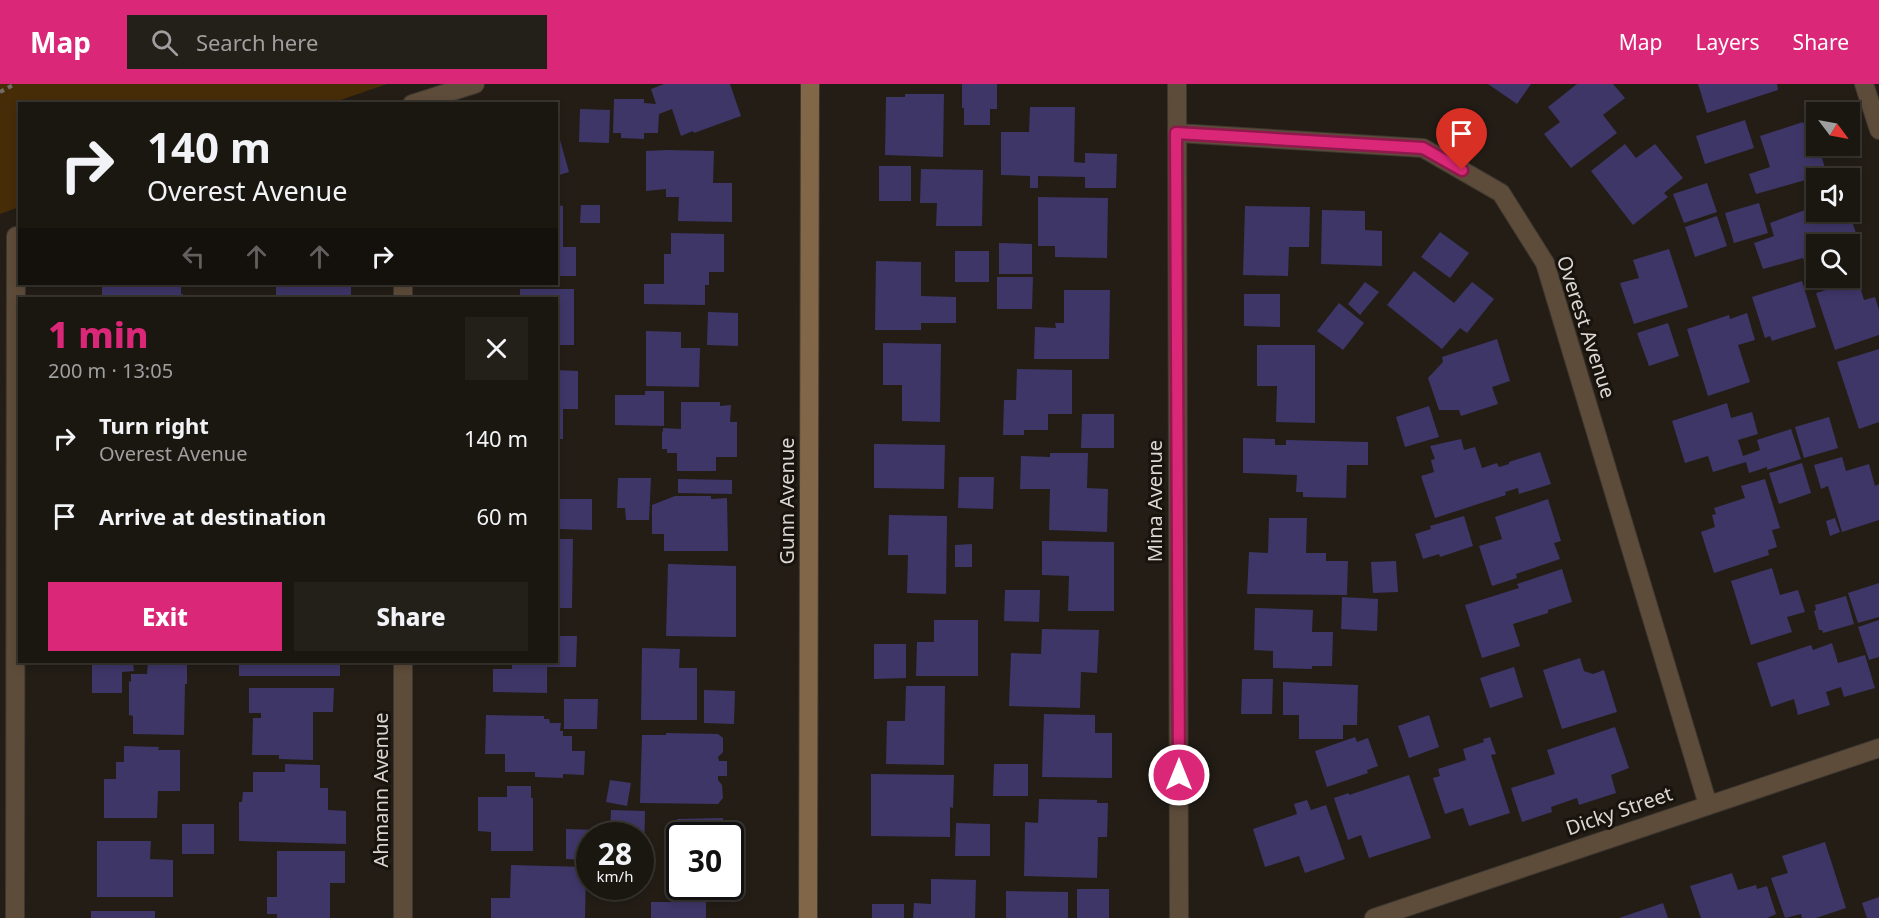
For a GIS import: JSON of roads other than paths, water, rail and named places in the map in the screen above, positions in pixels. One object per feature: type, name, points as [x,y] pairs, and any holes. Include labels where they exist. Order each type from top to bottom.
[{"type":"street","points":[[418,102],[475,84]]},
{"type":"street","name":"Gunn Avenue","points":[[808,918],[810,84]]},
{"type":"street","name":"Mina Avenue","points":[[1177,84],[1179,918]]},
{"type":"street","points":[[1864,84],[1879,130]]},
{"type":"street","name":"Overest Avenue","points":[[1176,133],[1423,148],[1501,193],[1545,263],[1708,805]]},
{"type":"street","points":[[12,238],[15,918]]},
{"type":"street","name":"Ahmann Avenue","points":[[403,663],[403,918]]},
{"type":"street","name":"Dicky Street","points":[[1374,918],[1879,748]]}]
